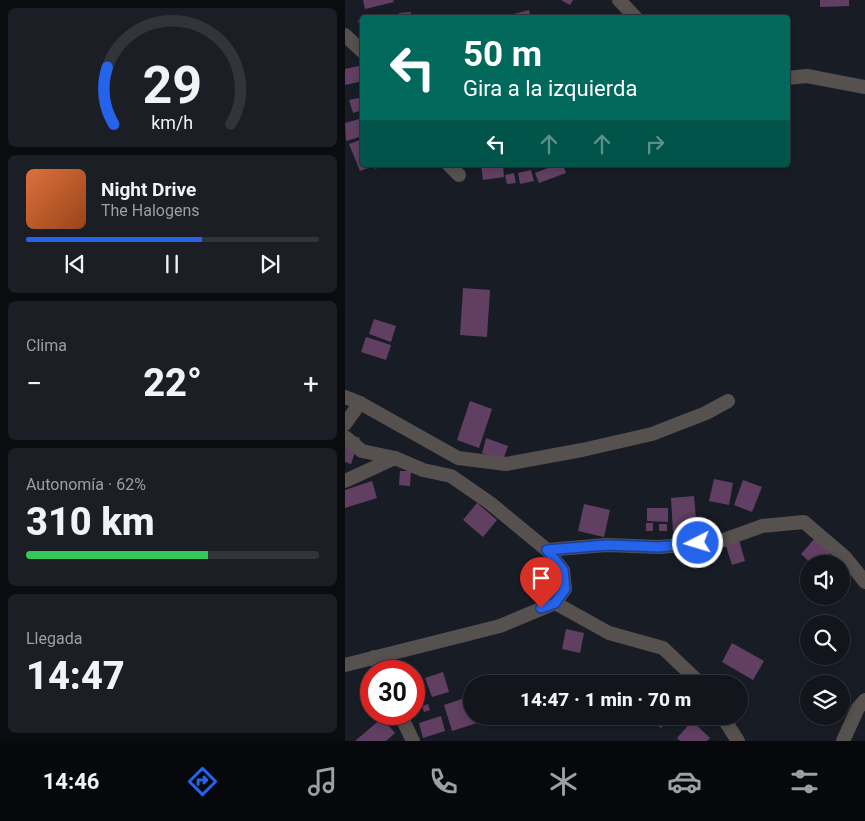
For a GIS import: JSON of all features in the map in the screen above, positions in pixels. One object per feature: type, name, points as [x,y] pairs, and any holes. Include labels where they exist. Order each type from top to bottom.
[{"type":"street","points":[[619,0],[634,15]]},
{"type":"street","points":[[345,34],[360,49]]},
{"type":"street","points":[[790,78],[807,76],[865,87]]},
{"type":"street","points":[[345,397],[360,403],[458,458],[506,464],[582,450],[652,434],[705,413],[728,401]]},
{"type":"street","points":[[345,424],[360,403]]},
{"type":"street","points":[[345,437],[361,451],[395,458],[423,470],[451,476],[490,503],[547,550],[563,570],[565,589],[555,603],[500,626],[345,665]]},
{"type":"street","points":[[345,481],[395,458]]},
{"type":"street","points":[[547,550],[607,545],[659,547],[718,542],[762,526],[805,522],[845,557],[865,582]]},
{"type":"street","points":[[555,603],[609,633],[663,648],[692,675]]},
{"type":"street","points":[[843,741],[858,708],[865,700]]},
{"type":"street","points":[[406,725],[413,741]]},
{"type":"street","points":[[728,725],[738,741]]},
{"type":"building","points":[[363,0],[393,0],[394,2],[365,9]]},
{"type":"building","points":[[561,0],[573,0],[570,5]]},
{"type":"building","points":[[820,0],[849,0],[849,6],[820,7]]},
{"type":"building","points":[[529,10],[530,15],[510,15]]},
{"type":"building","points":[[411,12],[411,15],[399,15],[399,13]]},
{"type":"building","points":[[360,66],[360,82],[345,85],[345,69]]},
{"type":"building","points":[[360,98],[360,111],[353,113],[349,100]]},
{"type":"building","points":[[360,119],[360,137],[346,141],[345,123]]},
{"type":"building","points":[[360,140],[360,167],[371,167],[360,171],[349,144]]},
{"type":"building","points":[[481,167],[503,167],[504,177],[483,180]]},
{"type":"building","points":[[551,167],[564,167],[566,173],[539,183],[535,173]]},
{"type":"building","points":[[531,170],[534,181],[520,184],[518,173]]},
{"type":"building","points":[[514,173],[516,183],[507,184],[505,175]]},
{"type":"building","points":[[463,288],[490,290],[487,337],[460,335]]},
{"type":"building","points":[[374,319],[396,326],[391,342],[369,334]]},
{"type":"building","points":[[366,337],[391,345],[386,360],[361,352]]},
{"type":"building","points":[[470,401],[492,409],[479,448],[457,440]]},
{"type":"building","points":[[345,433],[360,438],[351,464],[345,462]]},
{"type":"building","points":[[486,438],[508,446],[503,460],[482,453]]},
{"type":"building","points":[[400,471],[411,471],[410,486],[399,485]]},
{"type":"building","points":[[714,479],[733,483],[729,505],[709,501]]},
{"type":"building","points":[[743,480],[762,487],[752,512],[734,505]]},
{"type":"building","points":[[372,481],[377,498],[345,508],[345,490]]},
{"type":"building","points":[[694,496],[697,531],[673,532],[671,498]]},
{"type":"building","points":[[477,503],[497,520],[483,537],[463,520]]},
{"type":"building","points":[[584,504],[610,510],[604,537],[578,531]]},
{"type":"building","points":[[647,508],[668,508],[668,522],[647,521]]},
{"type":"building","points":[[646,523],[653,523],[653,531],[646,531]]},
{"type":"building","points":[[659,524],[667,524],[667,531],[659,531]]},
{"type":"building","points":[[815,538],[831,552],[828,555],[801,554]]},
{"type":"building","points":[[739,540],[745,561],[732,565],[725,543]]},
{"type":"building","points":[[566,629],[584,633],[580,653],[562,649]]},
{"type":"building","points":[[732,643],[764,661],[753,680],[748,675],[744,675],[722,662]]},
{"type":"building","points":[[443,672],[449,692],[432,697],[425,678]]},
{"type":"building","points":[[463,699],[463,725],[471,725],[452,731],[444,705]]},
{"type":"building","points":[[428,704],[430,710],[425,712],[425,705]]},
{"type":"building","points":[[441,716],[445,731],[423,738],[420,725],[425,725],[425,721]]},
{"type":"building","points":[[374,725],[388,725],[395,733],[386,741],[355,741]]},
{"type":"building","points":[[688,725],[696,725],[710,738],[707,741],[680,741],[677,738]]},
{"type":"route","points":[[541,608],[555,603],[565,589],[563,570],[547,550],[607,545],[659,547],[698,543]]}]
